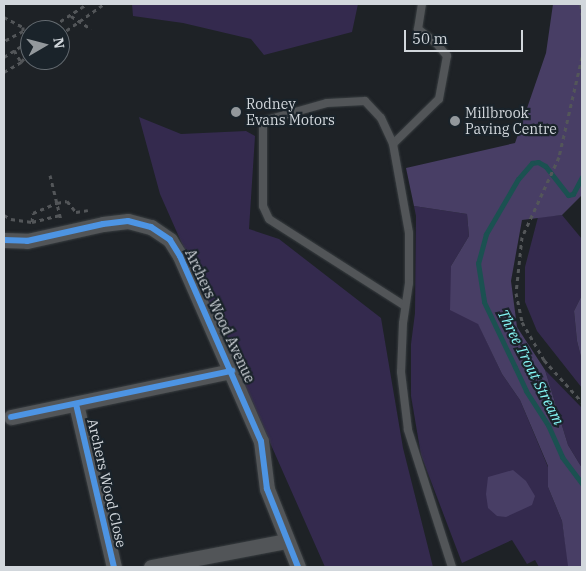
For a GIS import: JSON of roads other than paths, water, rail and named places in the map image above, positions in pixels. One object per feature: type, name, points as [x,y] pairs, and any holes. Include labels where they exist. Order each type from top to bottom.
[{"type":"street","name":"Archers Wood Avenue","points":[[4,240],[28,241],[103,224],[128,221],[151,227],[170,240],[180,256],[232,371],[261,441],[267,489],[286,541],[298,567]]},
{"type":"street","name":"Archers Wood Close","points":[[11,417],[232,371]]},
{"type":"street","name":"Archers Wood Close","points":[[76,404],[114,567]]},
{"type":"street","points":[[151,567],[286,541]]},
{"type":"lane","points":[[393,144],[439,99],[446,56],[436,43],[418,29],[422,4]]},
{"type":"lane","points":[[405,306],[269,219],[263,206],[263,121],[327,104],[365,101],[382,118],[393,144],[409,233],[409,283],[405,306],[402,323],[401,372],[408,430],[452,567]]},
{"type":"waterway","name":"Three Trout Stream","points":[[582,177],[573,194],[568,195],[545,166],[538,162],[532,163],[518,179],[486,234],[478,263],[484,302],[526,391],[548,425],[562,457],[582,484]]},
{"type":"place","name":"Rodney Evans Motors","points":[[236,112]]},
{"type":"place","name":"Millbrook Paving Centre","points":[[455,121]]}]
